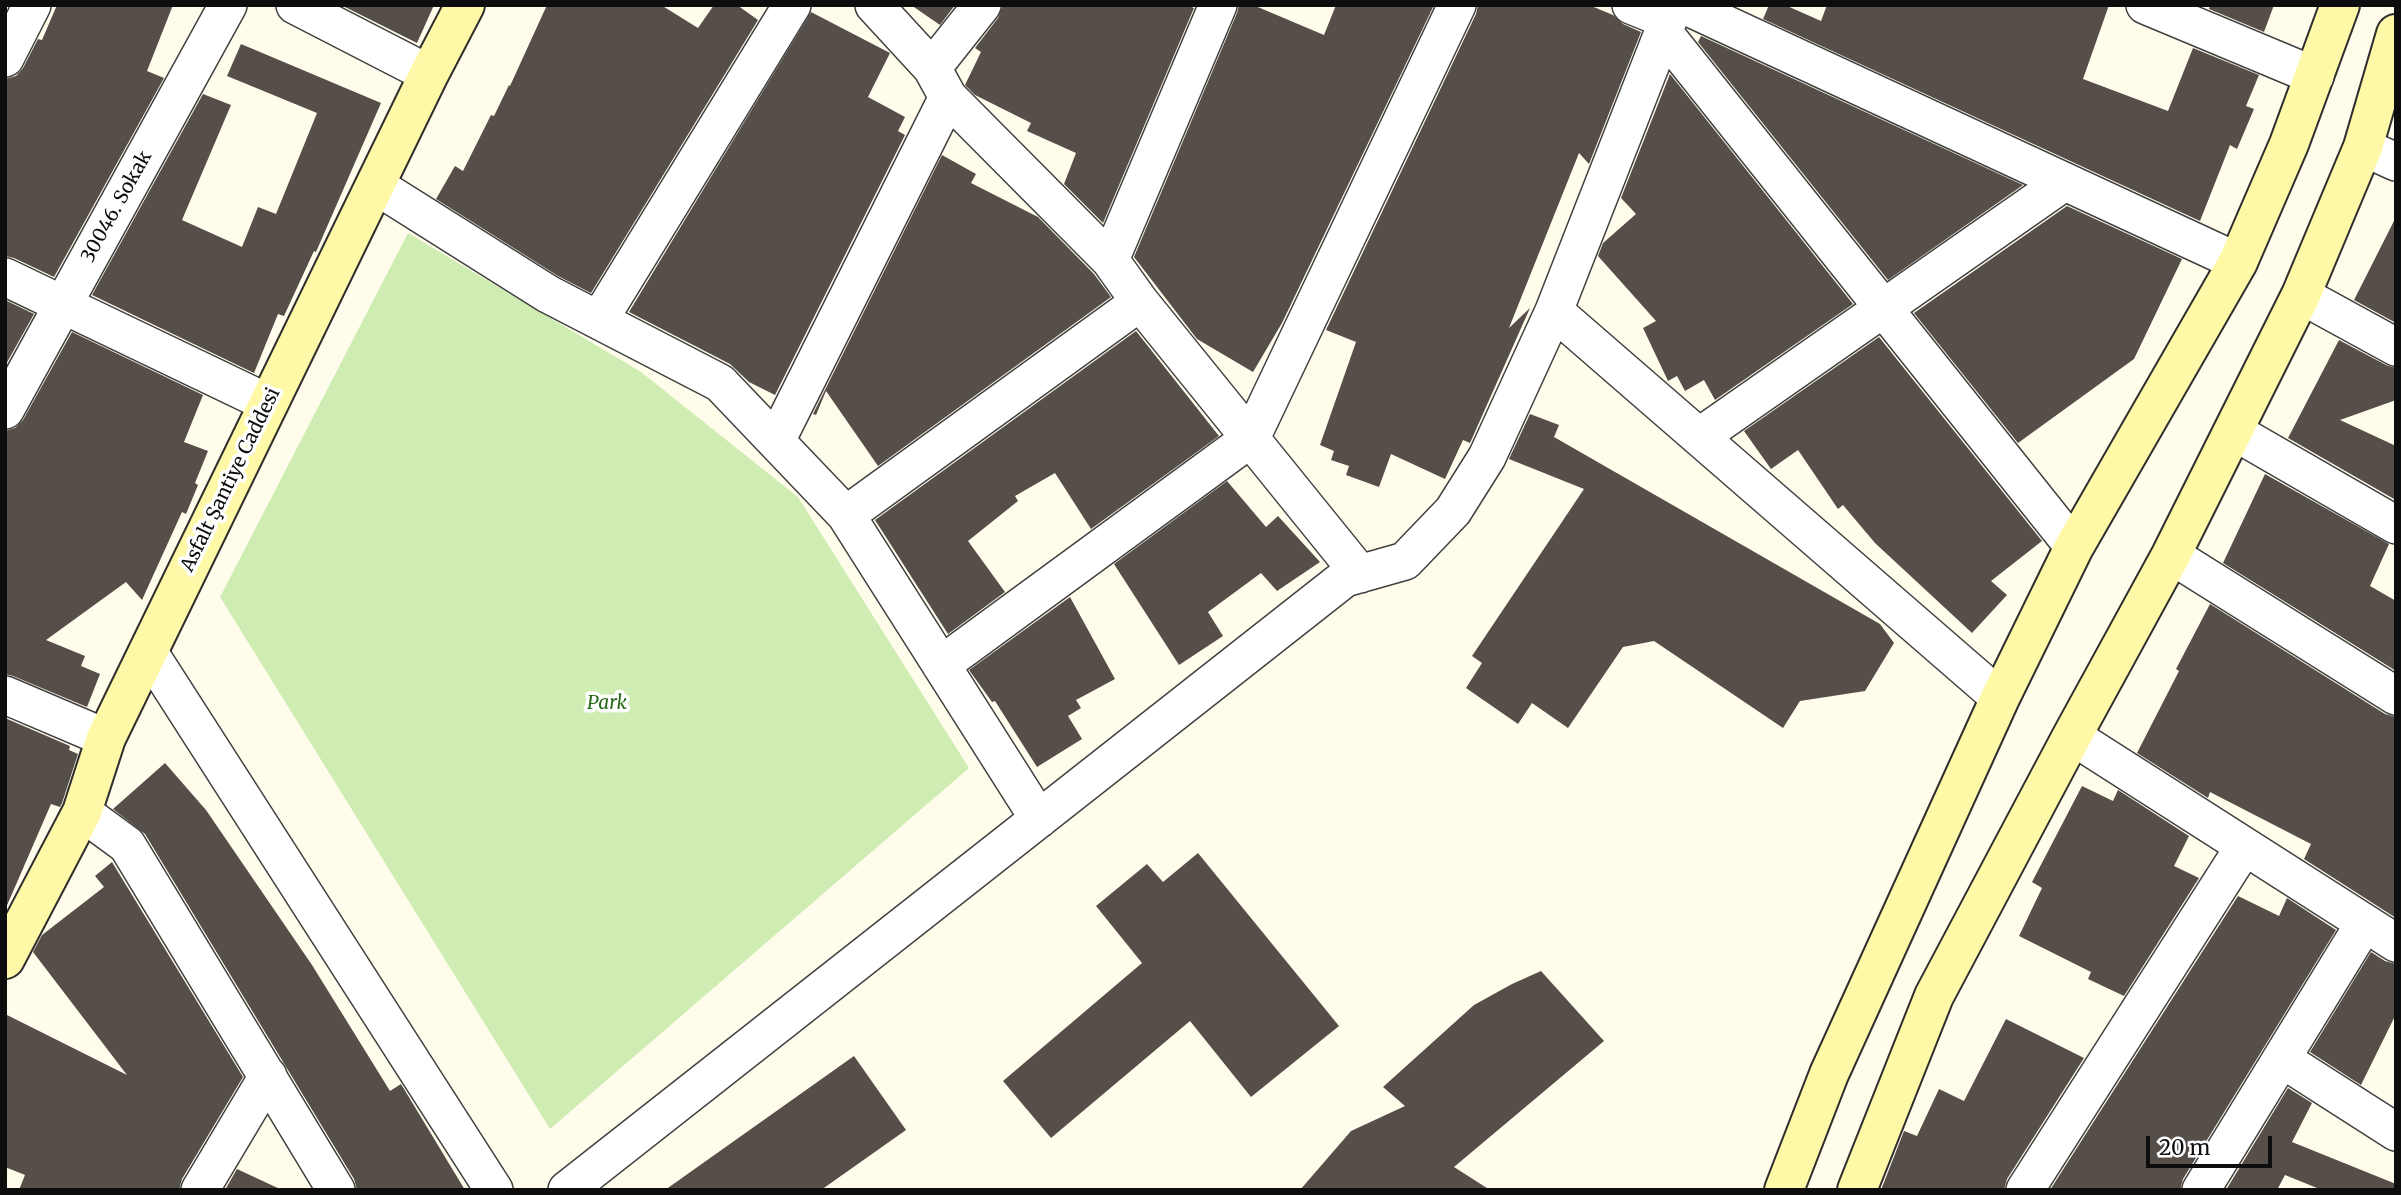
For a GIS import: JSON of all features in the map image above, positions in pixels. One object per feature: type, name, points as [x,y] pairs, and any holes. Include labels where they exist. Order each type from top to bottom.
[{"type":"main road","name":"Asfalt Şantiye Caddesi","points":[[5,959],[82,812],[106,738],[465,5]]},
{"type":"main road","points":[[1784,1190],[1829,1074],[2000,698],[2074,547],[2238,262],[2289,144],[2340,5]]},
{"type":"main road","points":[[1857,1190],[1934,996],[2171,555],[2235,432],[2301,295],[2379,155],[2396,34]]},
{"type":"street","points":[[5,58],[32,5]]},
{"type":"street","name":"30046. Sokak","points":[[5,410],[228,5]]},
{"type":"street","points":[[295,5],[429,74]]},
{"type":"street","points":[[599,320],[792,5]]},
{"type":"street","points":[[874,5],[940,83],[1110,260],[1140,302],[1360,574]]},
{"type":"street","points":[[776,441],[940,83],[982,5]]},
{"type":"street","points":[[1110,260],[1218,5]]},
{"type":"street","points":[[941,665],[1251,438],[1457,5]]},
{"type":"street","points":[[1631,5],[1673,16],[2064,182],[2238,262]]},
{"type":"street","points":[[2145,5],[2315,76]]},
{"type":"street","points":[[1673,16],[1884,309],[2074,547]]},
{"type":"street","points":[[568,1190],[1345,578],[1405,561],[1453,511],[1488,457],[1554,311],[1673,16]]},
{"type":"street","points":[[1699,437],[2064,182]]},
{"type":"street","points":[[375,185],[548,294],[720,383],[846,515],[1038,819]]},
{"type":"street","points":[[5,277],[268,403]]},
{"type":"street","points":[[2301,295],[2396,347]]},
{"type":"street","points":[[846,515],[1140,302]]},
{"type":"street","points":[[1554,311],[2000,698]]},
{"type":"street","points":[[2235,432],[2396,525]]},
{"type":"street","points":[[2171,555],[2396,696]]},
{"type":"street","points":[[148,651],[494,1190]]},
{"type":"street","points":[[5,695],[106,738]]},
{"type":"street","points":[[2072,736],[2396,943]]},
{"type":"street","points":[[82,812],[127,845],[336,1190]]},
{"type":"street","points":[[2025,1190],[2244,847]]},
{"type":"street","points":[[2201,1190],[2364,924]]},
{"type":"street","points":[[2282,1059],[2396,1132]]},
{"type":"street","points":[[200,1190],[268,1076]]},
{"type":"green space","name":"Park","points":[[408,233],[641,372],[798,497],[969,768],[550,1129],[220,597]]},
{"type":"building","points":[[57,5],[173,5],[147,71],[164,78],[54,277],[5,256],[5,79],[16,76],[23,68],[38,39],[42,40]]},
{"type":"building","points":[[341,5],[434,5],[417,43]]},
{"type":"building","points":[[547,5],[661,5],[698,28],[714,5],[737,5],[758,20],[591,293],[558,276],[436,199],[455,166],[463,171],[491,115],[494,116],[510,86]]},
{"type":"building","points":[[911,5],[955,5],[940,25]]},
{"type":"building","points":[[1003,5],[1187,5],[1194,8],[1103,223],[1064,184],[1076,153],[1027,131],[1031,123],[975,95],[965,85],[981,52],[975,48],[998,18]]},
{"type":"building","points":[[1239,5],[1253,5],[1324,35],[1336,5],[1434,5],[1282,323],[1253,372],[1197,339],[1134,257]]},
{"type":"building","points":[[1478,5],[1589,5],[1613,15],[1623,24],[1641,32],[1589,164],[1579,153],[1509,328],[1530,308],[1470,443],[1463,440],[1445,479],[1391,454],[1379,487],[1346,475],[1349,466],[1331,460],[1334,451],[1320,445],[1356,342],[1326,330]]},
{"type":"building","points":[[1769,5],[1785,5],[1821,21],[1827,5],[2109,5],[2083,79],[2168,111],[2193,48],[2259,75],[2246,106],[2254,109],[2237,149],[2230,145],[2200,221],[1763,19]]},
{"type":"building","points":[[2210,5],[2274,5],[2264,32],[2209,9]]},
{"type":"building","points":[[811,12],[890,53],[868,97],[905,117],[898,131],[905,135],[775,395],[749,382],[730,364],[629,312]]},
{"type":"building","points":[[1701,36],[2023,185],[1888,280],[1698,42]]},
{"type":"building","points":[[241,44],[381,103],[316,252],[314,251],[284,316],[278,314],[254,373],[92,295],[203,94],[231,105],[182,220],[242,247],[258,207],[276,214],[317,113],[227,76]]},
{"type":"building","points":[[1670,74],[1853,304],[1715,400],[1704,380],[1685,391],[1677,376],[1668,381],[1643,328],[1656,321],[1598,256],[1603,243],[1636,214],[1621,198]]},
{"type":"building","points":[[942,155],[976,174],[971,183],[1038,217],[1094,274],[1111,297],[878,466],[826,391],[816,415],[813,414]]},
{"type":"building","points":[[2067,206],[2182,259],[2134,359],[2018,443],[1914,313]]},
{"type":"building","points":[[2396,217],[2396,323],[2354,300]]},
{"type":"building","points":[[5,300],[34,314],[5,366]]},
{"type":"building","points":[[1136,331],[1219,436],[1091,529],[1055,473],[1015,496],[1018,501],[968,541],[1005,592],[948,634],[875,520]]},
{"type":"building","points":[[72,332],[203,395],[184,442],[208,451],[186,514],[182,512],[142,600],[126,582],[46,640],[85,656],[81,666],[100,674],[87,707],[5,674],[5,431],[15,428],[23,420]]},
{"type":"building","points":[[1879,337],[2042,541],[1991,581],[2007,595],[1972,633],[1875,543],[1843,505],[1838,509],[1798,450],[1771,469],[1744,431]]},
{"type":"building","points":[[2339,340],[2396,368],[2396,400],[2340,420],[2396,446],[2394,499],[2288,438]]},
{"type":"building","points":[[1530,414],[1559,425],[1554,437],[1880,624],[1894,643],[1865,691],[1800,701],[1783,728],[1654,641],[1623,647],[1568,728],[1532,703],[1518,724],[1466,688],[1482,663],[1472,656],[1584,489],[1509,459]]},
{"type":"building","points":[[2265,474],[2389,544],[2370,586],[2396,601],[2396,671],[2223,563]]},
{"type":"building","points":[[1227,481],[1266,527],[1278,516],[1320,562],[1277,591],[1261,573],[1208,612],[1223,636],[1179,665],[1114,564]]},
{"type":"building","points":[[1070,597],[1115,679],[1076,700],[1081,708],[1068,716],[1082,739],[1037,767],[995,701],[992,702],[969,670]]},
{"type":"building","points":[[2210,604],[2385,714],[2396,717],[2396,918],[2304,859],[2311,844],[2210,792],[2208,798],[2137,753]]},
{"type":"building","points":[[5,718],[70,746],[69,750],[78,754],[62,803],[60,807],[51,804],[5,910]]},
{"type":"building","points":[[165,763],[206,810],[312,965],[390,1091],[401,1084],[465,1190],[357,1190],[354,1179],[145,834],[113,809]]},
{"type":"building","points":[[2082,786],[2113,801],[2118,790],[2189,836],[2174,866],[2199,878],[2124,996],[2088,979],[2091,972],[2019,936],[2042,888],[2032,882]]},
{"type":"building","points":[[1198,853],[1339,1026],[1251,1097],[1190,1021],[1051,1138],[1003,1081],[1142,963],[1096,906],[1147,864],[1163,882]]},
{"type":"building","points":[[112,862],[243,1077],[182,1179],[179,1190],[19,1190],[25,1175],[5,1167],[5,1014],[127,1075],[33,952],[42,935],[104,887],[95,876]]},
{"type":"building","points":[[2238,896],[2279,916],[2287,898],[2336,930],[2183,1179],[2180,1190],[2050,1190]]},
{"type":"building","points":[[2371,952],[2396,964],[2396,1014],[2361,1085],[2310,1052]]},
{"type":"building","points":[[1541,971],[1604,1041],[1454,1167],[1490,1190],[1300,1190],[1351,1131],[1405,1106],[1383,1087],[1474,1005]]},
{"type":"building","points":[[2006,1019],[2084,1058],[2007,1179],[2004,1190],[1881,1190],[1904,1131],[1917,1136],[1939,1089],[1964,1101]]},
{"type":"building","points":[[854,1056],[906,1130],[821,1190],[665,1190]]},
{"type":"building","points":[[2288,1088],[2312,1103],[2292,1142],[2396,1184],[2396,1190],[2322,1190],[2285,1175],[2277,1190],[2226,1190]]},
{"type":"building","points":[[237,1169],[282,1190],[225,1190]]}]
